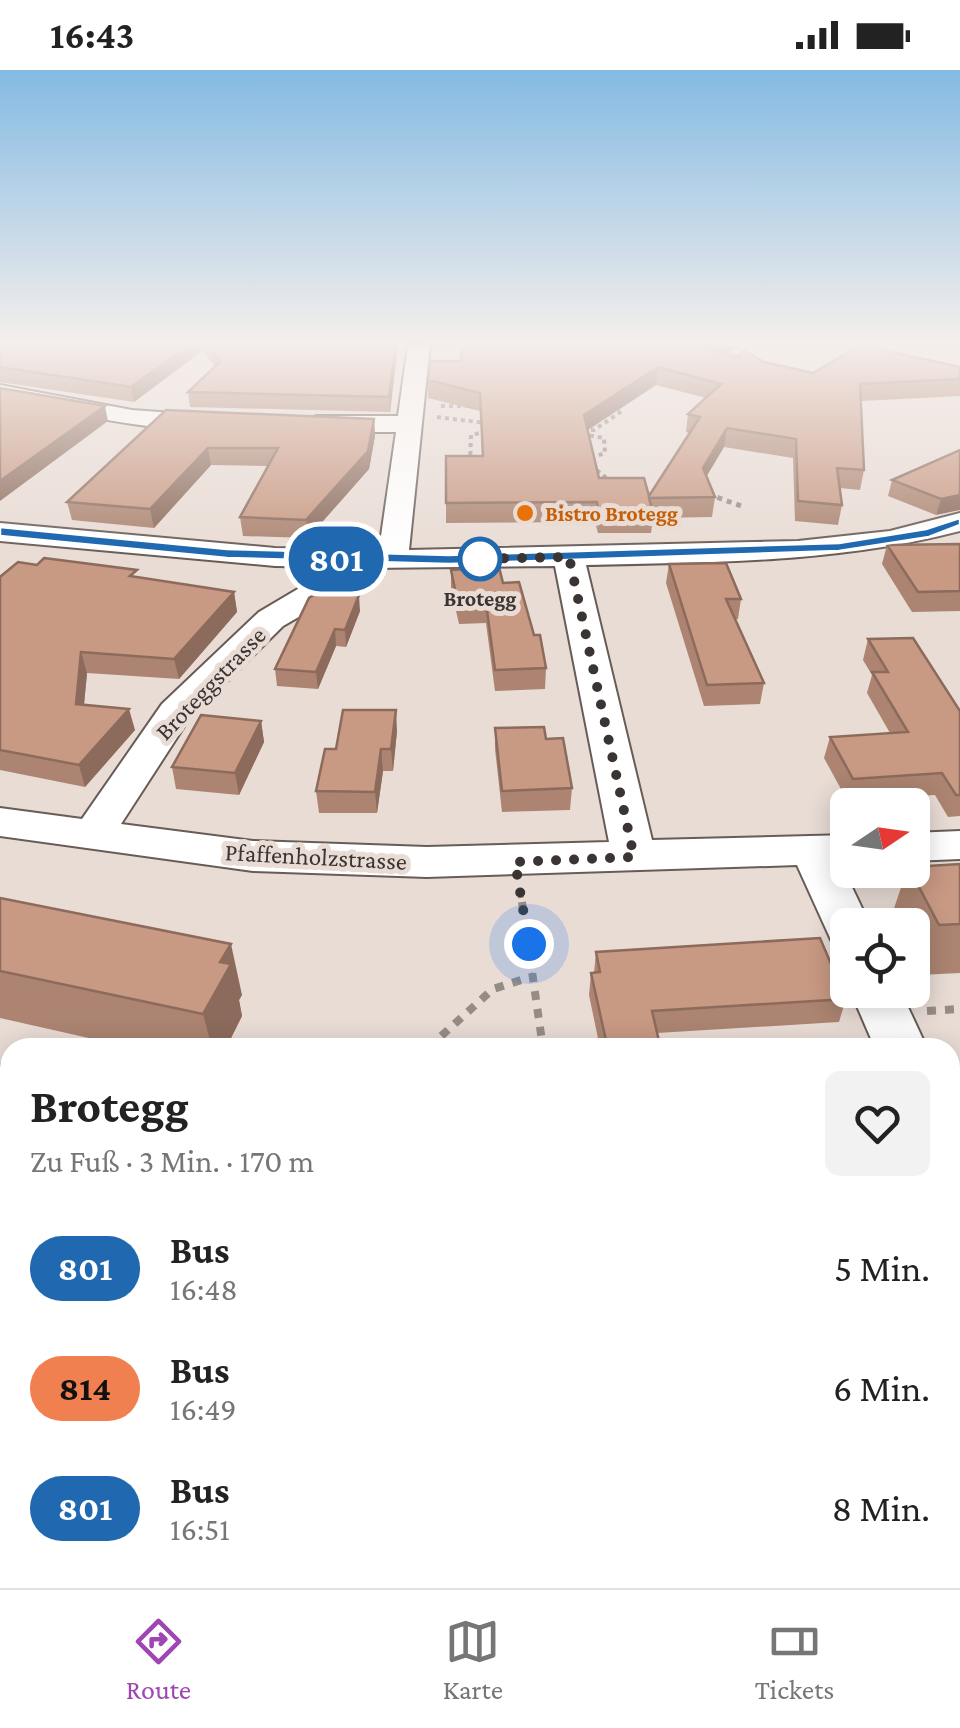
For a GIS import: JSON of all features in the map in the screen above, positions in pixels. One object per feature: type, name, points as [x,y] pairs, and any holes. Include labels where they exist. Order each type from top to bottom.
[{"type":"street","points":[[131,416],[247,425]]},
{"type":"street","points":[[283,424],[421,416],[392,560]]},
{"type":"street","points":[[0,532],[152,548],[392,560],[839,547],[929,533],[960,522]]},
{"type":"street","points":[[569,557],[634,857]]},
{"type":"street","name":"Broteggstrasse","points":[[92,836],[174,712],[271,619],[338,581],[350,571],[354,560]]},
{"type":"street","name":"Pfaffenholzstrasse","points":[[7,833],[92,836],[253,856],[515,862],[830,850]]},
{"type":"street","points":[[930,846],[960,845]]},
{"type":"street","points":[[883,1008],[897,1038]]},
{"type":"path","points":[[421,416],[503,424]]},
{"type":"path","points":[[613,416],[594,430],[578,431],[604,438],[604,453],[593,457],[595,472],[622,482]]},
{"type":"path","points":[[464,470],[475,470],[470,439],[486,432]]},
{"type":"path","points":[[607,490],[615,490],[611,480]]},
{"type":"path","points":[[703,493],[744,506]]},
{"type":"path","points":[[515,862],[542,1038]]},
{"type":"path","points":[[439,1038],[493,988],[534,976]]},
{"type":"building","points":[[0,416],[91,416],[0,481]]},
{"type":"building","points":[[160,416],[374,419],[368,451],[306,520],[240,517],[278,448],[208,448],[150,509],[67,502]]},
{"type":"building","points":[[481,416],[584,416],[599,478],[644,478],[649,496],[700,417],[695,416],[861,416],[864,470],[837,468],[842,505],[798,501],[796,439],[727,428],[703,468],[715,497],[649,498],[653,513],[599,513],[597,502],[446,503],[446,456],[483,456]]},
{"type":"building","points":[[960,450],[960,495],[941,499],[892,480]]},
{"type":"building","points":[[960,544],[960,591],[918,592],[887,545]]},
{"type":"building","points":[[44,558],[137,570],[130,576],[234,592],[174,659],[81,652],[76,704],[129,709],[79,765],[0,750],[0,577],[18,562],[37,565]]},
{"type":"building","points":[[726,563],[741,599],[726,599],[764,683],[707,685],[669,564]]},
{"type":"building","points":[[499,567],[503,583],[519,582],[534,635],[540,635],[546,668],[495,670],[486,603],[458,604],[451,570]]},
{"type":"building","points":[[319,592],[359,595],[345,630],[335,629],[316,672],[275,669],[309,598]]},
{"type":"building","points":[[913,638],[960,711],[960,795],[956,795],[942,773],[853,779],[830,737],[908,732],[872,672],[888,672],[868,639]]},
{"type":"building","points":[[343,710],[396,710],[391,749],[381,749],[375,792],[316,791],[325,749],[336,749]]},
{"type":"building","points":[[201,715],[261,721],[235,773],[172,767]]},
{"type":"building","points":[[544,727],[546,739],[563,738],[572,788],[502,791],[495,728]]},
{"type":"building","points":[[960,864],[960,924],[939,925],[919,888],[930,888],[930,866]]},
{"type":"building","points":[[0,898],[231,944],[220,962],[231,964],[203,1014],[0,971]]},
{"type":"building","points":[[820,938],[830,961],[830,1000],[652,1011],[658,1038],[605,1038],[591,973],[600,972],[596,952]]},
{"type":"bus line","name":"801","points":[[0,532],[227,554],[449,560],[839,547],[929,533],[960,522]]},
{"type":"place","name":"Bistro Brotegg","points":[[525,513]]},
{"type":"place","name":"Brotegg","points":[[480,559]]},
{"type":"route","points":[[480,559],[474,559],[569,557],[634,857],[515,862],[529,944]]}]
